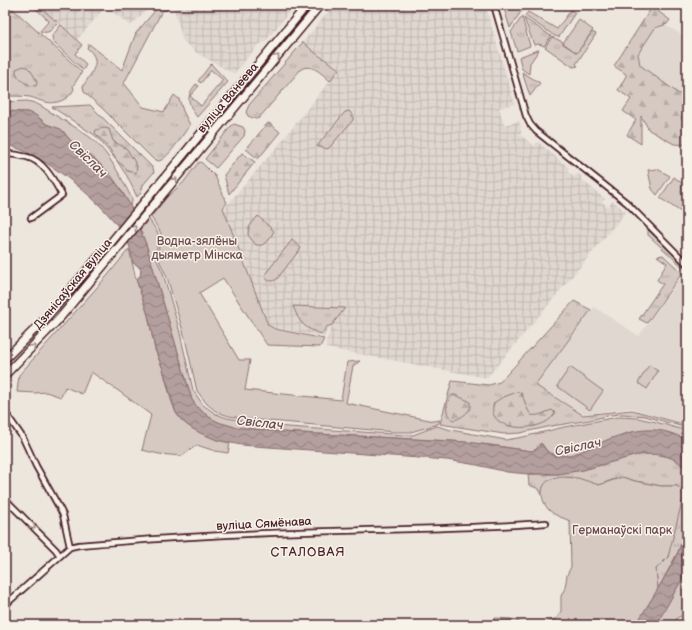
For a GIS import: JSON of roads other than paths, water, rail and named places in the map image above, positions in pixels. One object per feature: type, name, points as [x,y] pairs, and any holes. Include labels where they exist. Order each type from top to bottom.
[{"type":"main road","name":"вуліца Ванеева","points":[[147,199],[307,5]]},
{"type":"main road","name":"вуліца Ванеева","points":[[154,205],[320,5]]},
{"type":"main road","name":"Дзянісаўская вуліца","points":[[5,359],[44,320],[147,199]]},
{"type":"main road","name":"Дзянісаўская вуліца","points":[[5,374],[59,319],[154,205]]},
{"type":"street","points":[[494,5],[526,116],[533,128],[578,165],[617,194],[687,264]]},
{"type":"street","points":[[227,102],[233,108]]},
{"type":"street","points":[[5,154],[27,157],[35,161],[48,173],[62,195],[31,218]]},
{"type":"street","points":[[5,412],[22,438],[59,507],[66,525],[70,547],[5,605]]},
{"type":"street","points":[[5,499],[56,550],[60,556]]},
{"type":"street","name":"вуліца Сямёнава","points":[[70,547],[179,537],[489,527],[546,523]]},
{"type":"water","name":"Свіслач","points":[[5,111],[27,112],[34,114],[46,124],[61,129],[70,140],[101,165],[120,188],[130,205],[146,244],[192,400],[198,408],[218,422],[235,427],[281,432],[467,442],[531,451],[538,449],[541,443],[549,453],[558,456],[574,454],[630,432],[658,430],[687,440],[687,471],[682,465],[671,458],[651,454],[637,455],[583,470],[558,474],[528,474],[507,472],[447,460],[241,445],[217,440],[200,433],[187,425],[176,413],[163,369],[155,349],[148,315],[136,279],[140,276],[141,270],[133,263],[129,245],[122,232],[101,207],[74,182],[34,156],[5,144]]},
{"type":"water","points":[[687,529],[687,570],[685,574],[656,625],[636,625],[671,566]]},
{"type":"district","name":"СТАЛОВАЯ","points":[[308,552]]},
{"type":"park label","name":"Водна-зялёны дыяметр Мінска","points":[[197,248]]},
{"type":"park label","name":"Германаўскі парк","points":[[622,530]]}]
